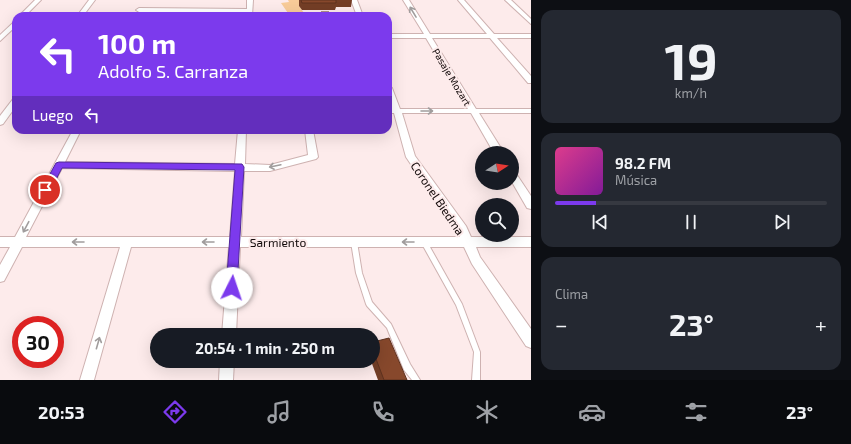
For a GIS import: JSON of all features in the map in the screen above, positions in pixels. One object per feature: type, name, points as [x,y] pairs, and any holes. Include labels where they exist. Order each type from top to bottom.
[{"type":"street","points":[[26,12],[38,0]]},
{"type":"street","points":[[83,12],[92,0]]},
{"type":"street","points":[[249,12],[250,0]]},
{"type":"street","points":[[354,0],[358,12]]},
{"type":"street","name":"Pasaje Mozart","points":[[406,0],[495,146]]},
{"type":"street","points":[[461,0],[531,81]]},
{"type":"street","points":[[508,0],[531,22]]},
{"type":"street","points":[[138,12],[140,8],[213,12]]},
{"type":"street","points":[[1,36],[12,26]]},
{"type":"street","points":[[1,36],[12,35]]},
{"type":"street","points":[[392,36],[531,36]]},
{"type":"street","name":"Coronel Biedma","points":[[392,98],[411,157],[462,229],[476,260],[531,341]]},
{"type":"street","points":[[0,110],[12,110]]},
{"type":"street","points":[[0,122],[12,110]]},
{"type":"street","points":[[392,111],[531,111]]},
{"type":"street","points":[[0,277],[75,134]]},
{"type":"street","points":[[229,328],[242,134]]},
{"type":"street","points":[[59,165],[270,168],[313,157],[310,134]]},
{"type":"street","points":[[519,185],[531,205]]},
{"type":"street","name":"Sarmiento","points":[[0,242],[531,242]]},
{"type":"street","points":[[87,380],[127,242]]},
{"type":"street","points":[[226,380],[227,368]]},
{"type":"lane","points":[[354,242],[359,273],[369,304],[388,326],[407,367],[416,380]]},
{"type":"lane","points":[[424,242],[459,304],[477,352],[476,380]]},
{"type":"shaded area","points":[[288,0],[301,0],[299,6],[303,12],[287,12],[281,3],[289,2]]},
{"type":"building","points":[[301,0],[336,0],[336,3],[302,3]]},
{"type":"building","points":[[389,338],[407,380],[384,380],[379,368],[380,340]]},
{"type":"route","points":[[45,190],[59,165],[239,167],[232,288]]}]
